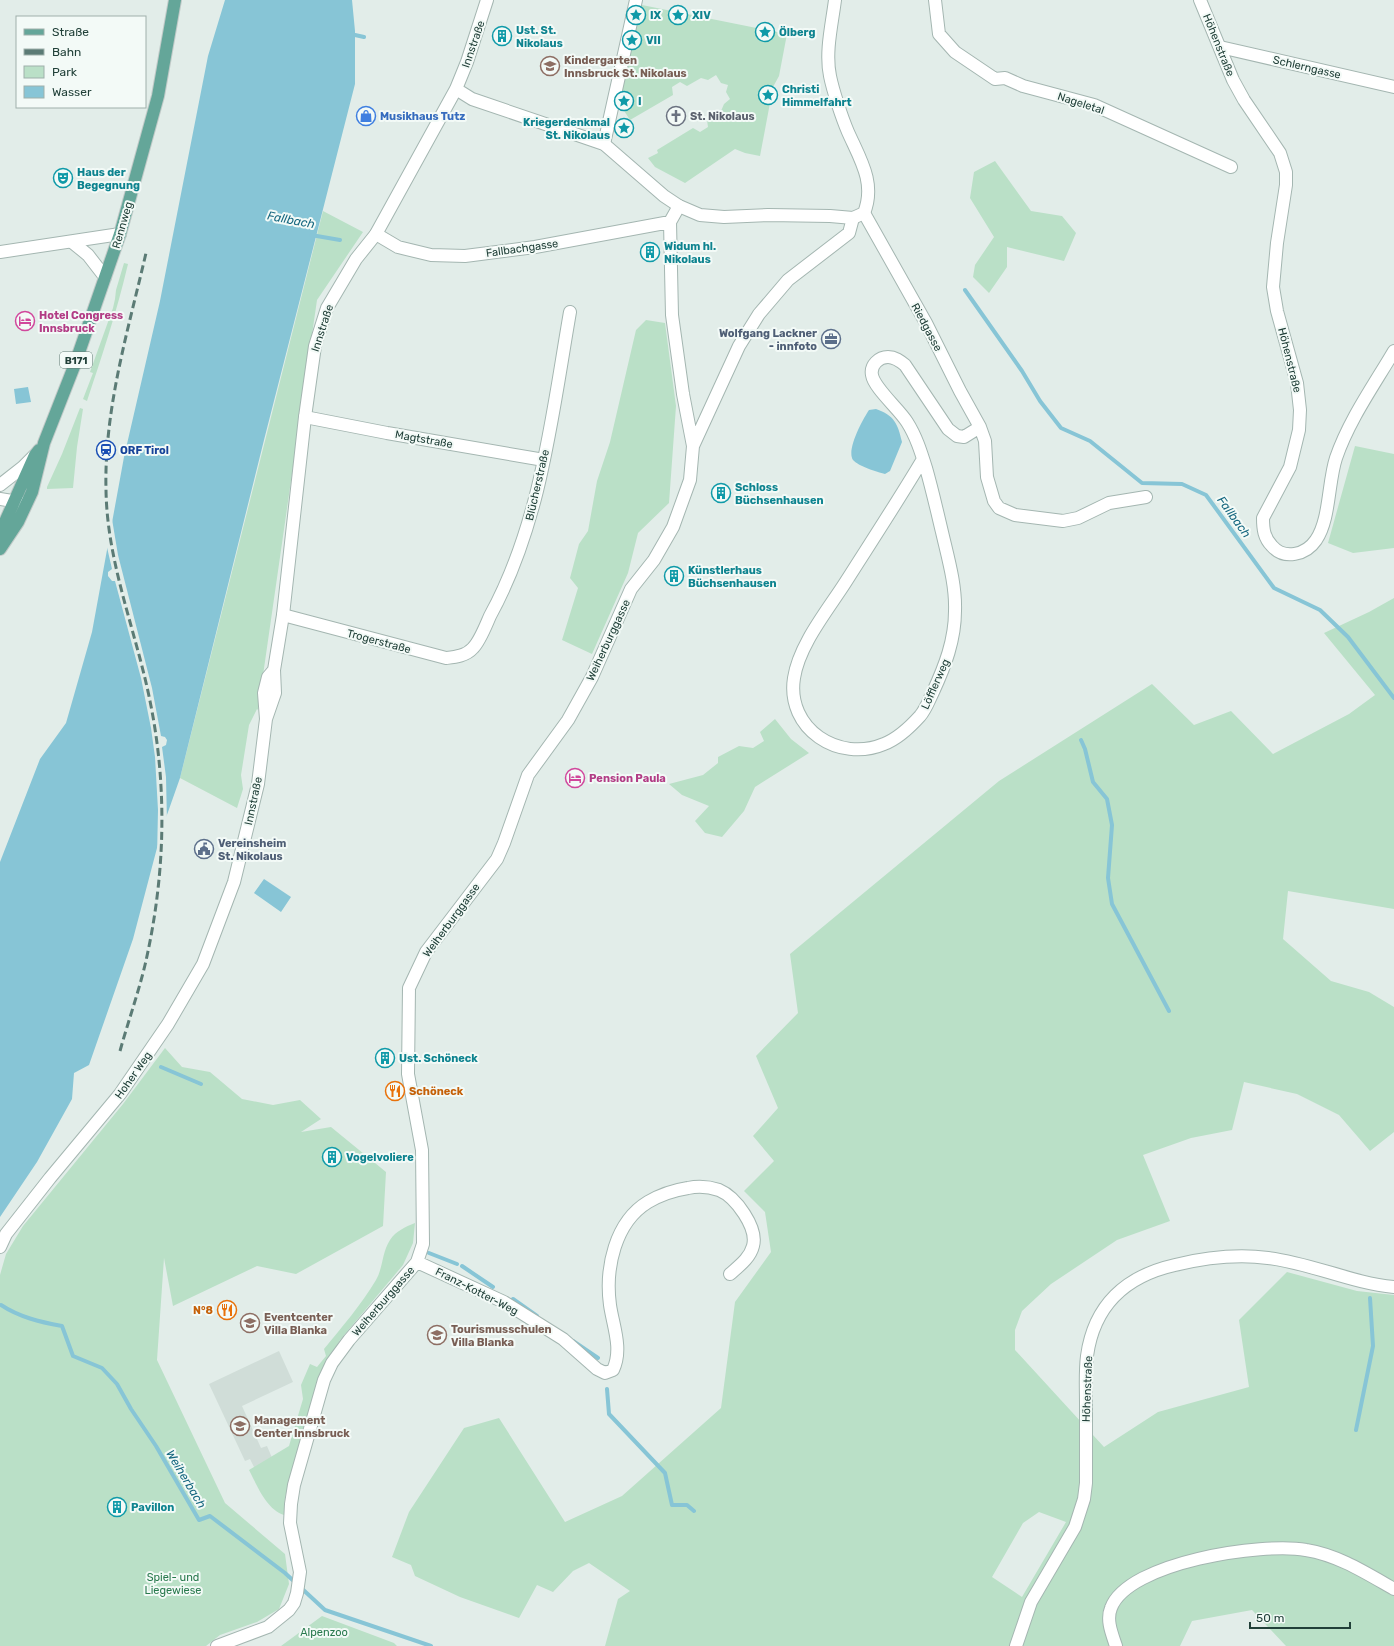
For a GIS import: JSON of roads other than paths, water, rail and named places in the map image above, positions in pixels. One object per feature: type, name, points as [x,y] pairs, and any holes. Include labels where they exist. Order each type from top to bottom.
[{"type":"main road","name":"Rennweg","points":[[0,549],[28,503],[44,443],[75,364],[120,234],[158,96],[176,0]]},
{"type":"main road","name":"Rennweg","points":[[0,534],[35,455],[44,443]]},
{"type":"street","name":"Innstraße","points":[[234,882],[258,784],[266,719],[275,693],[274,670],[283,615],[305,417],[315,346],[327,308],[356,259],[376,234],[456,89],[471,51],[487,0]]},
{"type":"street","points":[[604,144],[636,0]]},
{"type":"street","points":[[456,89],[472,100],[604,144],[634,171],[679,206],[700,214],[724,218],[768,215],[858,216],[866,207],[868,177],[848,132],[830,76],[829,53],[835,0]]},
{"type":"street","name":"Nageletal","points":[[935,0],[939,34],[955,52],[995,79],[1005,78],[1023,86],[1094,105],[1231,166]]},
{"type":"street","name":"Höhenstraße","points":[[1200,0],[1233,80],[1244,100],[1280,153],[1286,172],[1286,185],[1276,243],[1273,287],[1277,311],[1297,383],[1300,414],[1298,440],[1290,467],[1263,518],[1263,527],[1267,540],[1279,552],[1286,555],[1301,553],[1315,542],[1323,522],[1334,467],[1341,446],[1357,413],[1394,351]]},
{"type":"street","name":"Schlerngasse","points":[[1220,47],[1394,87]]},
{"type":"street","points":[[670,222],[679,206]]},
{"type":"street","name":"Riedgasse","points":[[858,216],[926,323],[980,427],[985,441],[987,477],[994,501],[1003,510],[1015,514],[1063,521],[1078,518],[1110,503],[1146,497]]},
{"type":"street","name":"Weiherburggasse","points":[[693,446],[739,346],[759,314],[788,280],[849,233],[858,216]]},
{"type":"street","name":"Weiherburggasse","points":[[217,1646],[268,1627],[289,1610],[294,1603],[300,1577],[290,1524],[291,1504],[298,1470],[324,1380],[332,1363],[350,1340],[417,1262],[423,1244],[422,1150],[408,1074],[409,988],[426,952],[497,859],[528,775],[568,720],[592,676],[631,589],[654,560],[673,527],[690,480],[693,446],[683,394],[672,315],[670,222]]},
{"type":"street","name":"Fallbachgasse","points":[[376,234],[398,247],[431,255],[464,256],[535,248],[670,222]]},
{"type":"street","points":[[0,252],[120,234]]},
{"type":"street","points":[[72,242],[88,255],[105,277]]},
{"type":"street","name":"Blücherstraße","points":[[473,648],[500,598],[524,538],[544,460],[570,312]]},
{"type":"street","name":"Löfflerweg","points":[[924,459],[812,633],[796,665],[793,688],[798,713],[815,734],[829,743],[843,748],[859,749],[883,744],[909,727],[924,711],[944,669],[954,633],[955,612],[953,582],[924,459],[913,432],[906,421],[874,382],[871,370],[873,364],[883,358],[894,358],[905,365],[948,429],[957,436],[960,437],[967,435],[980,427]]},
{"type":"street","name":"Magtstraße","points":[[305,417],[544,460]]},
{"type":"street","points":[[0,485],[23,467],[35,455]]},
{"type":"street","points":[[0,499],[28,503]]},
{"type":"street","name":"Trogerstraße","points":[[283,615],[446,658],[459,657],[473,648]]},
{"type":"street","name":"Hoher Weg","points":[[0,1247],[6,1234],[120,1094],[168,1024],[203,964],[234,882]]},
{"type":"street","name":"Franz-Kotter-Weg","points":[[417,1262],[504,1302],[563,1339],[597,1369],[605,1374],[613,1370],[617,1356],[617,1345],[610,1303],[609,1277],[611,1262],[624,1227],[640,1208],[666,1194],[690,1188],[709,1188],[726,1194],[745,1215],[753,1231],[754,1240],[753,1248],[748,1256],[730,1274]]},
{"type":"street","name":"Höhenstraße","points":[[1016,1646],[1031,1602],[1075,1528],[1084,1499],[1086,1482],[1088,1354],[1097,1320],[1112,1298],[1139,1278],[1159,1268],[1185,1262],[1234,1257],[1268,1258],[1289,1262],[1364,1282],[1394,1287]]},
{"type":"street","points":[[1116,1646],[1111,1631],[1110,1614],[1110,1608],[1116,1598],[1124,1590],[1136,1582],[1176,1565],[1202,1557],[1228,1552],[1265,1548],[1292,1548],[1307,1550],[1353,1566],[1394,1589]]},
{"type":"water","points":[[225,0],[352,0],[355,31],[355,84],[180,778],[162,829],[133,939],[89,1065],[74,1073],[72,1099],[37,1162],[0,1217],[0,862],[40,759],[66,723],[92,632],[124,457],[160,301],[208,56]]},
{"type":"water","points":[[28,387],[31,402],[16,404],[14,389]]},
{"type":"water","points":[[876,409],[891,417],[897,425],[902,442],[890,471],[885,474],[855,462],[851,455],[853,442],[863,420],[869,410]]},
{"type":"water","points":[[264,879],[291,897],[281,912],[254,893]]},
{"type":"waterway","points":[[355,35],[364,37]]},
{"type":"waterway","name":"Fallbach","points":[[311,235],[340,240]]},
{"type":"waterway","name":"Fallbach","points":[[965,290],[1022,371],[1040,401],[1061,428],[1090,441],[1142,483],[1182,484],[1206,495],[1274,588],[1320,610],[1348,637],[1394,698]]},
{"type":"waterway","points":[[1081,740],[1085,749],[1093,782],[1107,799],[1112,825],[1108,878],[1112,904],[1169,1011]]},
{"type":"waterway","points":[[161,1067],[201,1084]]},
{"type":"waterway","points":[[429,1253],[457,1264]]},
{"type":"waterway","points":[[462,1266],[493,1287]]},
{"type":"waterway","points":[[1356,1430],[1373,1346],[1370,1298]]},
{"type":"waterway","points":[[513,1299],[537,1316]]},
{"type":"waterway","name":"Weiherbach","points":[[1,1305],[15,1313],[46,1323],[62,1326],[73,1356],[102,1368],[117,1384],[131,1409],[156,1446],[199,1520],[210,1516],[285,1573],[325,1610],[431,1646]]},
{"type":"waterway","points":[[573,1341],[598,1358]]},
{"type":"waterway","points":[[607,1389],[609,1414],[665,1473],[672,1505],[687,1505],[694,1511]]},
{"type":"railway","points":[[120,1051],[145,965],[152,932],[157,899],[162,833],[162,800],[156,734],[144,675],[123,597],[111,544],[106,490],[106,460],[118,370],[146,253]]},
{"type":"place","name":"IX","points":[[636,15]]},
{"type":"place","name":"XIV","points":[[678,15]]},
{"type":"place","name":"Ölberg","points":[[765,32]]},
{"type":"place","name":"Ust. St. Nikolaus","points":[[502,36]]},
{"type":"place","name":"VII","points":[[632,40]]},
{"type":"place","name":"Kindergarten Innsbruck St. Nikolaus","points":[[550,66]]},
{"type":"place","name":"Christi Himmelfahrt","points":[[768,95]]},
{"type":"place","name":"I","points":[[624,101]]},
{"type":"place","name":"Musikhaus Tutz","points":[[366,116]]},
{"type":"place","name":"St. Nikolaus","points":[[676,116]]},
{"type":"place","name":"Kriegerdenkmal St. Nikolaus","points":[[624,128]]},
{"type":"place","name":"Haus der Begegnung","points":[[63,178]]},
{"type":"place","name":"Widum hl. Nikolaus","points":[[650,252]]},
{"type":"place","name":"Hotel Congress Innsbruck","points":[[25,321]]},
{"type":"place","name":"Wolfgang Lackner - innfoto","points":[[831,339]]},
{"type":"place","name":"ORF Tirol","points":[[106,450]]},
{"type":"place","name":"Schloss Büchsenhausen","points":[[721,493]]},
{"type":"place","name":"Künstlerhaus Büchsenhausen","points":[[674,576]]},
{"type":"place","name":"Pension Paula","points":[[575,778]]},
{"type":"place","name":"Vereinsheim St. Nikolaus","points":[[204,849]]},
{"type":"place","name":"Ust. Schöneck","points":[[385,1058]]},
{"type":"place","name":"Schöneck","points":[[395,1091]]},
{"type":"place","name":"Vogelvoliere","points":[[332,1157]]},
{"type":"place","name":"N°8","points":[[227,1310]]},
{"type":"place","name":"Eventcenter Villa Blanka","points":[[250,1323]]},
{"type":"place","name":"Tourismusschulen Villa Blanka","points":[[437,1335]]},
{"type":"place","name":"Management Center Innsbruck","points":[[240,1426]]},
{"type":"place","name":"Pavillon","points":[[117,1507]]},
{"type":"park label","name":"Spiel- und Liegewiese","points":[[173,1583]]},
{"type":"park label","name":"Alpenzoo","points":[[324,1632]]}]
